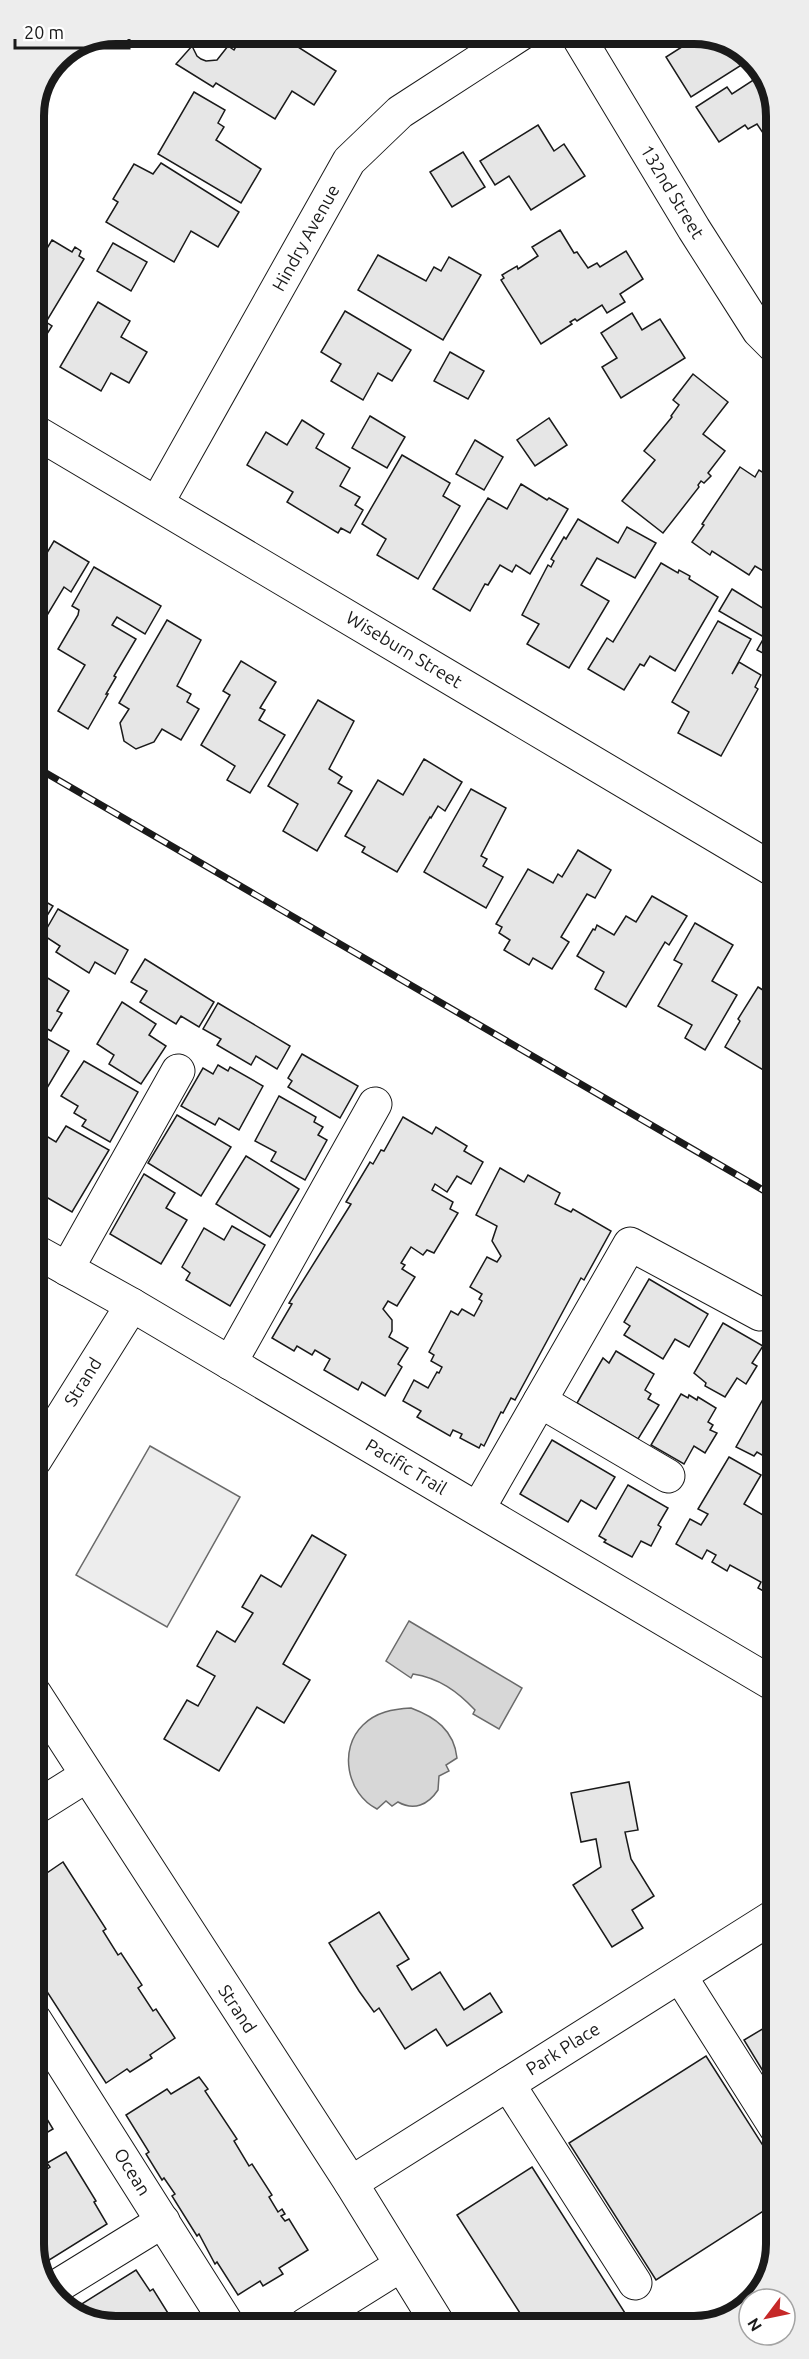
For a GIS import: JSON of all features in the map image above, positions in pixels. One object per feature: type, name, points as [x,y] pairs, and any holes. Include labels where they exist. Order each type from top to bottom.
[{"type":"street","name":"Hindry Avenue","points":[[157,503],[349,161],[400,112],[505,44]]},
{"type":"street","name":"132nd Street","points":[[583,44],[694,229],[759,331],[766,338]]},
{"type":"street","name":"Wiseburn Street","points":[[44,437],[766,865]]},
{"type":"street","points":[[67,1269],[178,1071]]},
{"type":"street","points":[[230,1363],[375,1104]]},
{"type":"street","points":[[478,1509],[630,1244],[760,1314]]},
{"type":"street","name":"Pacific Trail","points":[[44,1256],[132,1305],[766,1680]]},
{"type":"street","name":"Strand","points":[[44,1446],[132,1305]]},
{"type":"street","points":[[540,1401],[668,1476]]},
{"type":"street","name":"Strand","points":[[44,1716],[86,1776],[351,2183],[433,2316]]},
{"type":"street","points":[[44,1802],[86,1776]]},
{"type":"street","name":"Park Place","points":[[351,2183],[766,1921]]},
{"type":"street","points":[[680,1976],[766,2112]]},
{"type":"street","name":"Ocean","points":[[44,2034],[222,2315]]},
{"type":"street","points":[[508,2084],[634,2283]]},
{"type":"street","points":[[58,2286],[163,2221]]},
{"type":"street","points":[[320,2315],[401,2265]]},
{"type":"shaded area","points":[[150,1446],[240,1497],[167,1627],[76,1575]]},
{"type":"shaded area","points":[[409,1621],[522,1688],[499,1729],[473,1714],[475,1710],[447,1686],[413,1674],[411,1678],[386,1661]]},
{"type":"shaded area","points":[[411,1708],[442,1726],[452,1740],[457,1758],[446,1765],[449,1771],[439,1776],[438,1790],[425,1803],[410,1806],[398,1802],[392,1806],[386,1801],[377,1809],[359,1793],[353,1782],[349,1770],[350,1746],[355,1735],[373,1717],[391,1710]]},
{"type":"building","points":[[238,44],[293,44],[336,71],[314,105],[292,91],[275,119],[216,83],[213,87],[176,64],[192,46],[197,56],[206,61],[217,60],[228,46],[234,50]]},
{"type":"building","points":[[685,45],[712,46],[729,53],[743,64],[691,97],[666,57]]},
{"type":"building","points":[[755,79],[765,106],[766,138],[757,124],[748,129],[745,125],[719,142],[696,107],[727,87],[732,94]]},
{"type":"building","points":[[194,92],[225,110],[218,123],[224,127],[216,140],[261,169],[241,203],[158,154]]},
{"type":"building","points":[[538,125],[554,151],[564,144],[585,176],[531,210],[509,176],[495,185],[480,161]]},
{"type":"building","points":[[463,152],[485,187],[452,207],[430,172]]},
{"type":"building","points":[[161,163],[239,212],[218,247],[191,231],[174,262],[106,222],[118,202],[113,199],[134,164],[153,174]]},
{"type":"building","points":[[560,230],[574,253],[577,252],[588,268],[597,263],[600,267],[626,251],[643,279],[620,294],[625,302],[607,313],[602,305],[577,321],[575,319],[570,322],[572,324],[541,344],[501,280],[504,278],[502,275],[517,266],[518,269],[538,256],[532,247]]},
{"type":"building","points":[[52,240],[72,252],[75,247],[81,251],[79,256],[84,259],[46,322],[52,326],[44,339],[44,253]]},
{"type":"building","points":[[113,243],[147,262],[131,291],[97,271]]},
{"type":"building","points":[[378,255],[426,281],[434,267],[441,271],[449,257],[481,275],[443,340],[358,290]]},
{"type":"building","points":[[98,302],[130,321],[121,337],[147,352],[129,383],[111,373],[101,391],[60,367]]},
{"type":"building","points":[[345,311],[411,350],[392,381],[378,373],[363,400],[331,381],[341,364],[321,352]]},
{"type":"building","points":[[632,313],[642,330],[660,319],[685,358],[621,398],[602,367],[617,358],[601,333]]},
{"type":"building","points":[[450,352],[484,371],[468,399],[434,381]]},
{"type":"building","points":[[693,374],[728,402],[703,434],[725,451],[708,473],[711,476],[704,483],[701,481],[699,487],[663,533],[622,501],[655,460],[644,451],[672,417],[679,405],[673,400]]},
{"type":"building","points":[[370,416],[405,437],[387,468],[352,448]]},
{"type":"building","points":[[549,418],[567,445],[535,466],[517,440]]},
{"type":"building","points":[[302,420],[324,434],[316,448],[350,468],[340,486],[360,497],[355,505],[363,510],[350,533],[341,528],[338,533],[287,502],[293,492],[247,465],[266,432],[287,445]]},
{"type":"building","points":[[475,440],[503,457],[484,490],[456,474]]},
{"type":"building","points":[[402,455],[450,483],[443,496],[460,506],[418,579],[377,555],[386,539],[362,524]]},
{"type":"building","points":[[740,467],[755,477],[759,470],[766,474],[765,572],[755,566],[749,575],[712,551],[710,555],[692,542],[704,525],[702,524]]},
{"type":"building","points":[[521,484],[547,500],[549,498],[568,509],[530,574],[516,565],[512,572],[500,565],[488,585],[485,584],[470,611],[433,589],[488,498],[507,509]]},
{"type":"building","points":[[578,519],[618,543],[627,527],[656,543],[635,578],[597,558],[581,585],[609,601],[569,668],[527,644],[539,624],[522,615],[548,565],[551,567],[554,561],[551,559]]},
{"type":"building","points":[[54,541],[89,562],[71,592],[64,587],[44,620],[44,558]]},
{"type":"building","points":[[661,563],[678,573],[679,570],[690,576],[689,579],[718,597],[675,671],[650,656],[644,666],[640,664],[624,690],[588,669],[607,638],[613,642]]},
{"type":"building","points":[[94,567],[161,606],[145,634],[117,617],[112,625],[136,639],[114,676],[116,677],[106,694],[108,694],[88,729],[58,711],[85,665],[58,649],[78,615],[79,610],[72,606]]},
{"type":"building","points":[[732,589],[766,610],[766,629],[762,636],[719,611]]},
{"type":"building","points":[[167,620],[201,640],[177,686],[191,694],[187,702],[199,709],[181,740],[162,729],[154,742],[136,749],[124,741],[120,723],[129,709],[119,703]]},
{"type":"building","points":[[718,621],[751,639],[732,674],[739,662],[761,675],[755,687],[758,689],[721,756],[678,733],[689,712],[672,702]]},
{"type":"building","points":[[766,634],[766,655],[757,650]]},
{"type":"building","points":[[241,661],[276,682],[260,708],[265,710],[259,720],[285,735],[250,793],[227,780],[235,766],[201,745],[230,695],[223,691]]},
{"type":"building","points":[[318,700],[354,721],[329,769],[342,777],[338,783],[352,791],[317,851],[283,831],[298,804],[268,786]]},
{"type":"building","points":[[424,759],[462,782],[445,811],[438,806],[430,817],[397,872],[362,852],[365,847],[345,836],[378,780],[403,795]]},
{"type":"building","points":[[471,789],[506,808],[481,856],[487,859],[483,866],[503,877],[486,908],[424,872]]},
{"type":"building","points":[[578,850],[611,870],[595,898],[587,894],[561,937],[569,942],[552,969],[533,958],[529,965],[504,950],[510,940],[499,933],[502,927],[496,924],[528,869],[553,883],[558,874],[562,877]]},
{"type":"building","points":[[652,896],[687,916],[669,945],[665,942],[626,1007],[595,989],[604,972],[577,956],[597,925],[614,935],[626,916],[636,922]]},
{"type":"building","points":[[44,901],[53,906],[44,921]]},
{"type":"building","points":[[58,909],[128,950],[115,974],[95,962],[89,973],[56,952],[60,946],[44,936]]},
{"type":"building","points":[[695,923],[733,945],[712,981],[737,995],[705,1050],[685,1038],[692,1025],[658,1006],[682,964],[674,960]]},
{"type":"building","points":[[145,959],[214,1002],[199,1027],[181,1016],[176,1024],[140,1002],[147,991],[131,982]]},
{"type":"building","points":[[44,976],[69,991],[57,1011],[62,1013],[51,1031],[44,1027]]},
{"type":"building","points":[[758,987],[766,992],[766,1072],[725,1047],[740,1021],[738,1019]]},
{"type":"building","points":[[122,1002],[156,1024],[149,1035],[166,1046],[141,1084],[109,1064],[114,1055],[97,1044]]},
{"type":"building","points":[[218,1003],[290,1046],[277,1069],[256,1056],[251,1065],[217,1045],[221,1039],[203,1029]]},
{"type":"building","points":[[44,1037],[69,1051],[47,1088],[44,1086]]},
{"type":"building","points":[[302,1054],[358,1086],[340,1118],[288,1087],[292,1081],[288,1078]]},
{"type":"building","points":[[84,1061],[138,1092],[110,1142],[82,1126],[86,1120],[74,1113],[78,1106],[61,1096]]},
{"type":"building","points":[[218,1065],[228,1071],[230,1067],[263,1086],[239,1130],[219,1118],[215,1125],[181,1106],[203,1068],[213,1074]]},
{"type":"building","points":[[279,1096],[316,1117],[314,1122],[323,1127],[318,1135],[327,1140],[305,1180],[271,1161],[276,1152],[255,1141]]},
{"type":"building","points":[[177,1115],[231,1147],[201,1196],[148,1163]]},
{"type":"building","points":[[403,1117],[432,1134],[436,1127],[467,1146],[464,1151],[483,1162],[471,1184],[457,1176],[447,1192],[435,1184],[432,1190],[453,1202],[450,1209],[458,1213],[434,1253],[427,1250],[423,1255],[411,1247],[401,1263],[405,1265],[402,1269],[415,1277],[397,1306],[388,1301],[383,1309],[392,1320],[392,1331],[389,1337],[408,1348],[398,1364],[402,1367],[385,1396],[362,1382],[358,1390],[324,1370],[330,1359],[315,1350],[312,1355],[297,1346],[294,1351],[272,1338],[292,1304],[289,1303],[351,1204],[346,1202],[370,1162],[373,1164],[381,1150],[384,1151]]},
{"type":"building","points":[[66,1126],[109,1150],[72,1212],[44,1196],[44,1135],[56,1142]]},
{"type":"building","points":[[246,1156],[299,1189],[270,1237],[216,1204]]},
{"type":"building","points":[[500,1168],[524,1182],[528,1175],[560,1193],[555,1204],[571,1212],[573,1209],[611,1231],[584,1280],[581,1278],[515,1400],[511,1398],[503,1413],[501,1412],[484,1446],[481,1444],[479,1448],[460,1438],[462,1434],[453,1430],[450,1436],[417,1417],[421,1411],[403,1401],[414,1380],[428,1388],[437,1372],[439,1373],[442,1367],[431,1361],[434,1355],[429,1352],[451,1311],[458,1315],[462,1309],[474,1316],[482,1301],[479,1299],[482,1294],[470,1287],[487,1257],[497,1262],[501,1256],[492,1241],[497,1226],[476,1215]]},
{"type":"building","points":[[144,1174],[175,1193],[166,1208],[187,1220],[161,1264],[110,1234]]},
{"type":"building","points":[[232,1226],[265,1245],[230,1306],[186,1280],[190,1273],[182,1267],[204,1228],[224,1240]]},
{"type":"building","points":[[649,1279],[708,1314],[689,1347],[675,1339],[663,1359],[624,1335],[630,1326],[624,1322]]},
{"type":"building","points":[[723,1323],[763,1346],[752,1363],[757,1366],[746,1384],[737,1378],[725,1397],[705,1386],[706,1383],[694,1373]]},
{"type":"building","points":[[616,1351],[654,1374],[645,1390],[651,1394],[648,1399],[659,1405],[638,1439],[577,1403],[603,1358],[609,1363]]},
{"type":"building","points":[[681,1394],[688,1398],[689,1395],[697,1400],[698,1397],[716,1408],[708,1422],[713,1425],[710,1430],[717,1433],[705,1453],[694,1446],[684,1464],[651,1445]]},
{"type":"building","points":[[766,1394],[766,1457],[757,1452],[754,1456],[736,1447]]},
{"type":"building","points":[[552,1440],[615,1477],[596,1509],[581,1500],[568,1522],[520,1494]]},
{"type":"building","points":[[729,1457],[761,1475],[744,1504],[766,1517],[766,1593],[758,1588],[761,1582],[730,1565],[727,1571],[712,1562],[716,1555],[707,1550],[702,1559],[676,1544],[690,1519],[701,1525],[708,1514],[698,1509]]},
{"type":"building","points":[[628,1485],[668,1508],[658,1525],[661,1527],[651,1546],[641,1541],[632,1557],[604,1542],[606,1540],[599,1536]]},
{"type":"building","points":[[312,1535],[346,1555],[283,1664],[310,1680],[284,1723],[257,1707],[219,1771],[164,1739],[187,1700],[198,1706],[215,1676],[197,1666],[217,1631],[235,1642],[253,1613],[242,1607],[261,1575],[281,1587]]},
{"type":"building","points":[[629,1782],[638,1830],[625,1832],[631,1859],[654,1896],[632,1910],[643,1928],[612,1947],[573,1885],[601,1867],[596,1839],[581,1842],[571,1793]]},
{"type":"building","points":[[63,1862],[106,1929],[103,1931],[118,1955],[121,1953],[142,1985],[138,1988],[153,2011],[156,2009],[175,2038],[150,2055],[152,2058],[130,2072],[127,2069],[106,2083],[44,1987],[44,1875]]},
{"type":"building","points":[[379,1912],[409,1959],[397,1966],[412,1990],[440,1972],[464,2010],[490,1993],[502,2012],[447,2046],[436,2029],[405,2049],[379,2008],[374,2012],[329,1943]]},
{"type":"building","points":[[766,2027],[766,2076],[744,2040]]},
{"type":"building","points":[[706,2056],[766,2150],[766,2209],[656,2280],[569,2143]]},
{"type":"building","points":[[199,2077],[208,2089],[205,2091],[237,2139],[234,2141],[249,2166],[252,2164],[272,2195],[269,2197],[278,2212],[282,2209],[285,2214],[281,2216],[285,2221],[289,2219],[308,2250],[279,2268],[283,2274],[263,2286],[260,2281],[238,2295],[217,2262],[215,2264],[199,2234],[197,2236],[172,2196],[175,2194],[164,2178],[162,2180],[146,2154],[149,2152],[126,2115],[167,2089],[171,2094]]},
{"type":"building","points":[[44,2114],[53,2129],[44,2134]]},
{"type":"building","points":[[66,2152],[96,2201],[94,2202],[107,2224],[46,2262],[44,2253],[44,2171],[50,2167],[47,2163]]},
{"type":"building","points":[[532,2167],[625,2313],[621,2316],[522,2316],[457,2215]]},
{"type":"building","points":[[136,2270],[150,2291],[153,2289],[169,2315],[111,2315],[92,2312],[79,2306]]},
{"type":"railway","points":[[44,772],[766,1192]]}]
